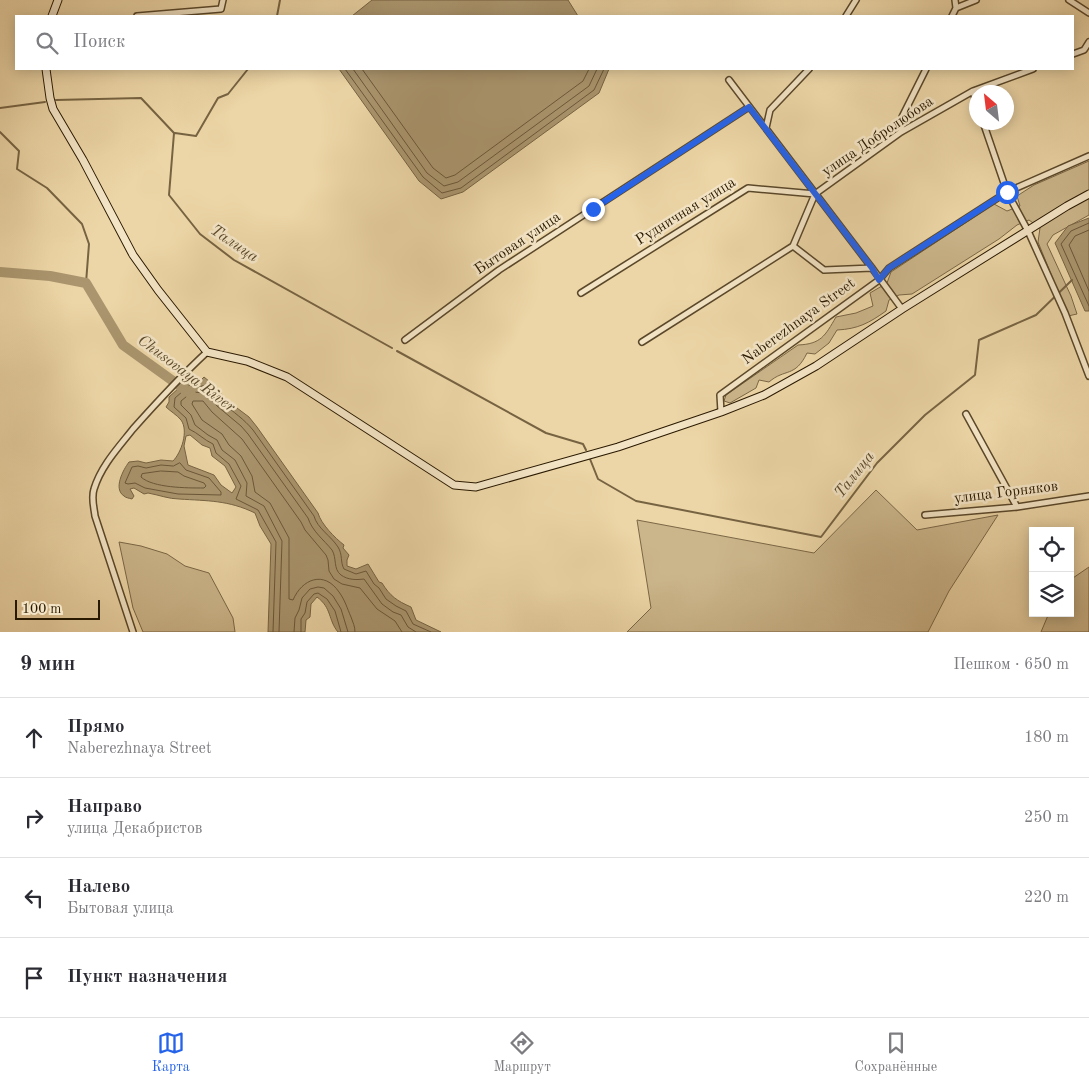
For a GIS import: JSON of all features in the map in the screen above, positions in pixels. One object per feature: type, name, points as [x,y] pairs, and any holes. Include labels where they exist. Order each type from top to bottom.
[{"type":"street","points":[[52,15],[57,0]]},
{"type":"street","points":[[149,15],[221,9],[223,0]]},
{"type":"street","points":[[847,15],[856,0]]},
{"type":"street","points":[[952,15],[956,8],[955,0]]},
{"type":"street","points":[[956,8],[976,0]]},
{"type":"street","points":[[1069,0],[1089,12]]},
{"type":"street","points":[[1074,54],[1084,50],[1089,42]]},
{"type":"street","points":[[46,70],[53,109],[83,160],[133,255],[207,352],[247,361],[287,377],[454,485],[461,486],[476,487],[618,447],[721,412],[764,395],[816,366],[902,309],[1089,194]]},
{"type":"street","points":[[766,128],[770,110],[808,70]]},
{"type":"street","points":[[901,132],[902,117],[926,70]]},
{"type":"street","name":"улица Добролюбова","points":[[989,85],[1030,70]]},
{"type":"street","points":[[728,80],[902,309]]},
{"type":"street","name":"улица Добролюбова","points":[[794,246],[815,194],[901,132],[969,93]]},
{"type":"street","name":"Бытовая улица","points":[[405,340],[499,270],[749,107]]},
{"type":"street","points":[[987,130],[1007,192],[1028,231],[1065,313],[1089,376]]},
{"type":"street","name":"Naberezhnaya Street","points":[[721,412],[720,395],[879,280],[889,268],[1007,192],[1089,156]]},
{"type":"street","name":"Рудничная улица","points":[[580,292],[748,188],[815,194]]},
{"type":"street","points":[[642,342],[794,246],[824,270],[872,268]]},
{"type":"street","points":[[133,632],[95,516],[92,501],[93,491],[100,472],[112,454],[157,402],[207,352]]},
{"type":"street","points":[[966,414],[1017,507]]},
{"type":"street","name":"улица Горняков","points":[[925,515],[1017,507],[1089,496]]},
{"type":"shaded area","points":[[1089,161],[1089,215],[1053,235],[1047,244],[1071,296],[1077,314],[1068,316],[1038,242],[1040,228],[1029,220],[1017,225],[999,239],[912,294],[899,295],[889,300],[886,311],[874,319],[857,327],[837,330],[829,343],[815,354],[807,353],[803,361],[794,369],[769,382],[759,380],[756,388],[730,403],[724,401],[726,395],[798,345],[812,343],[821,338],[836,317],[856,313],[873,306],[870,293],[887,283],[891,272],[994,204],[1007,211],[1020,206],[1017,196],[1034,185]]},
{"type":"shaded area","points":[[876,490],[917,530],[998,515],[949,591],[928,632],[627,632],[651,608],[637,520],[814,553]]},
{"type":"shaded area","points":[[119,542],[167,554],[185,566],[209,573],[233,618],[235,632],[143,632],[133,608]]},
{"type":"shaded area","points":[[1089,567],[1089,632],[1041,632],[1047,617],[1074,617],[1074,577]]},
{"type":"water","points":[[372,0],[568,0],[577,15],[353,15]]},
{"type":"water","points":[[340,70],[609,70],[599,93],[463,192],[441,199],[419,181]]},
{"type":"water","points":[[1089,218],[1089,311],[1085,311],[1055,243],[1068,226]]},
{"type":"water","points":[[192,376],[199,382],[204,377],[216,387],[225,399],[249,417],[318,513],[325,526],[344,545],[343,548],[349,555],[347,566],[356,569],[368,564],[379,582],[382,583],[391,595],[411,607],[416,620],[441,632],[338,632],[325,605],[317,597],[311,604],[310,617],[306,620],[305,632],[268,632],[271,544],[260,526],[255,513],[227,503],[144,494],[134,488],[130,489],[134,496],[132,499],[126,497],[119,489],[120,479],[129,462],[173,461],[179,453],[183,442],[184,430],[178,416],[166,407],[169,397]],"holes":[[[190,435],[202,445],[210,448],[212,456],[225,466],[236,487],[232,493],[221,485],[214,475],[188,465],[184,446],[186,436]]]},
{"type":"waterway","points":[[277,15],[280,0]]},
{"type":"waterway","points":[[175,133],[196,136],[218,98],[228,94],[247,70]]},
{"type":"waterway","name":"Талица","points":[[56,100],[141,98],[174,133],[169,195],[200,234],[234,260],[392,348]]},
{"type":"waterway","name":"Талица","points":[[0,108],[45,102]]},
{"type":"waterway","points":[[0,132],[19,151],[17,169],[47,188],[82,224],[89,244],[86,283]]},
{"type":"waterway","name":"Chusovaya River","points":[[0,272],[50,276],[86,283],[123,345],[191,394]]},
{"type":"waterway","name":"Талица","points":[[590,459],[598,479],[636,501],[821,537],[877,463],[925,415],[975,375],[979,340],[1036,315],[1072,280]]},
{"type":"waterway","name":"Талица","points":[[397,351],[546,433],[583,444],[586,450]]},
{"type":"route","points":[[593,209],[749,107],[872,268],[879,280],[889,268],[1007,192]]}]
